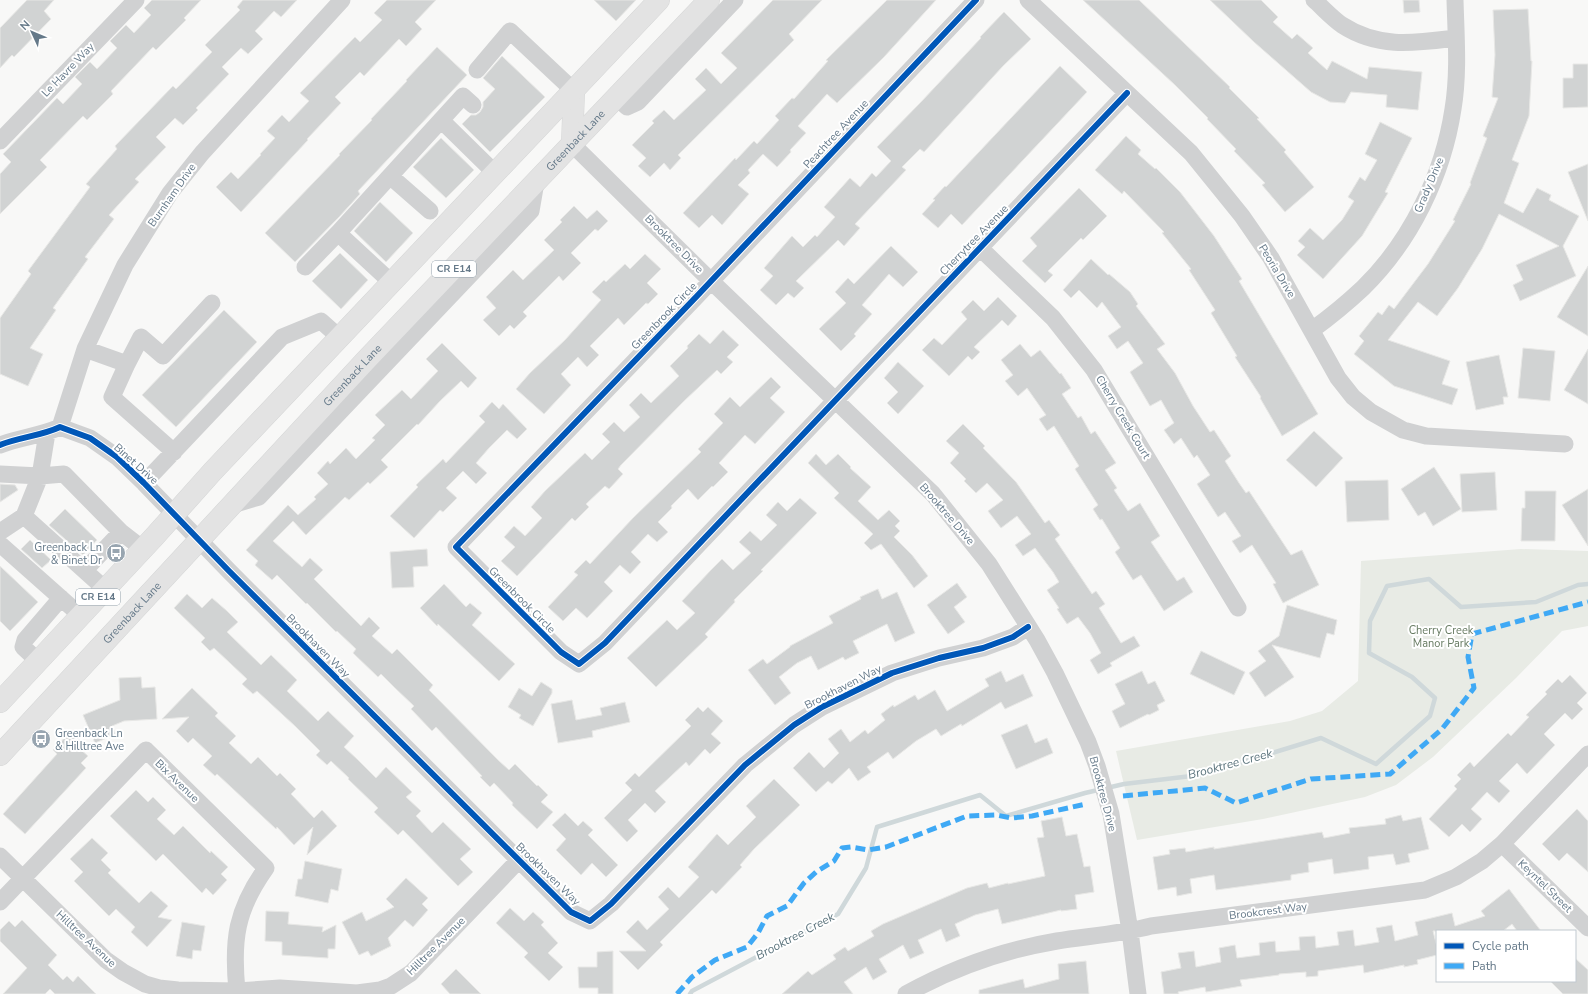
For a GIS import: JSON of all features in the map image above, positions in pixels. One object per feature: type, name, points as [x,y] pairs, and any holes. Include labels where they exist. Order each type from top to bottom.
[{"type":"main road","name":"CR E14","points":[[0,702],[143,549],[213,470],[659,0]]},
{"type":"main road","name":"Greenback Lane","points":[[0,755],[367,359],[709,0]]},
{"type":"main road","points":[[572,144],[574,91]]},
{"type":"street","name":"Le Havre Way","points":[[0,141],[136,0]]},
{"type":"street","name":"Burnham Drive","points":[[24,516],[40,476],[54,430],[85,349],[125,265],[170,193],[202,153],[342,0]]},
{"type":"street","points":[[616,97],[627,107],[638,102],[735,0]]},
{"type":"street","name":"Peachtree Avenue","points":[[711,281],[976,0]]},
{"type":"street","name":"Peoria Drive","points":[[1028,0],[1192,153],[1228,197],[1271,258],[1338,378],[1345,388],[1371,412],[1403,430],[1426,436],[1565,444]]},
{"type":"street","points":[[1314,0],[1332,17],[1351,30],[1382,42],[1394,44],[1416,43],[1456,38]]},
{"type":"street","name":"Grady Drive","points":[[1312,330],[1339,310],[1386,262],[1406,235],[1436,174],[1446,142],[1453,109],[1457,76],[1455,0]]},
{"type":"street","points":[[477,70],[510,31],[574,91]]},
{"type":"street","name":"Cherrytree Avenue","points":[[834,400],[1127,94]]},
{"type":"street","points":[[305,267],[463,96],[473,105]]},
{"type":"street","points":[[441,120],[495,173]]},
{"type":"street","name":"Brooktree Drive","points":[[572,144],[711,281],[933,494],[989,564],[1040,646],[1070,705],[1097,766],[1111,814],[1130,930],[1138,994]]},
{"type":"street","points":[[390,176],[430,212]]},
{"type":"street","points":[[338,233],[391,282]]},
{"type":"street","name":"Cherry Creek Court","points":[[980,248],[1053,318],[1094,370],[1238,608]]},
{"type":"street","name":"Greenbrook Circle","points":[[711,281],[456,547],[561,652],[579,664],[605,643],[834,400]]},
{"type":"street","points":[[174,452],[112,397],[141,336],[163,356],[212,303]]},
{"type":"street","points":[[144,483],[282,337],[320,321],[339,337]]},
{"type":"street","points":[[85,349],[127,364]]},
{"type":"street","points":[[0,446],[15,439],[54,430]]},
{"type":"street","name":"Binet Drive","points":[[54,430],[90,438],[117,457],[200,540]]},
{"type":"street","points":[[0,474],[40,476],[64,474],[122,532],[143,549]]},
{"type":"street","points":[[0,532],[24,516],[105,589]]},
{"type":"street","points":[[85,570],[122,532]]},
{"type":"street","name":"Brookhaven Way","points":[[200,540],[229,571],[571,912],[590,921],[611,904],[745,765],[794,725],[822,707],[892,673],[939,658],[983,648],[1013,637],[1028,627]]},
{"type":"street","points":[[0,544],[80,615]]},
{"type":"street","points":[[38,661],[23,647],[25,640],[61,598]]},
{"type":"street","name":"Bix Avenue","points":[[0,902],[146,750],[266,868],[254,884],[244,906],[237,929],[234,953],[237,991]]},
{"type":"street","name":"Brookcrest Way","points":[[906,994],[964,966],[995,955],[1058,941],[1107,935],[1151,926],[1425,890],[1456,877],[1482,861],[1502,844],[1588,754]]},
{"type":"street","name":"Keyntel Street","points":[[1502,844],[1588,928]]},
{"type":"street","name":"Hilltree Avenue","points":[[0,856],[106,960],[123,972],[145,984],[159,988],[178,990],[237,991],[280,988],[357,993],[395,990],[519,860]]},
{"type":"green space","name":"Cherry Creek Manor Park","points":[[1521,549],[1588,551],[1588,626],[1562,631],[1516,678],[1433,757],[1396,785],[1365,797],[1263,819],[1137,840],[1116,751],[1290,721],[1322,711],[1358,681],[1361,561]]},
{"type":"building","points":[[27,0],[54,0],[44,11],[51,19],[14,57],[12,55],[0,68],[0,28]]},
{"type":"building","points":[[152,0],[201,0],[184,18],[186,20],[156,50],[153,47],[111,91],[113,94],[87,120],[83,116],[40,160],[47,167],[0,214],[0,174],[11,162],[3,154],[57,98],[63,104],[82,84],[75,77],[90,62],[97,69],[117,48],[110,41],[126,25],[134,33],[151,15],[144,8]]},
{"type":"building","points":[[243,0],[297,0],[281,17],[274,11],[255,31],[263,39],[248,54],[241,48],[222,67],[229,74],[196,108],[198,110],[183,125],[175,118],[156,137],[166,147],[135,179],[139,182],[109,215],[114,219],[85,257],[88,259],[53,308],[56,310],[30,348],[43,354],[28,386],[0,374],[0,318],[31,274],[28,271],[90,187],[86,184],[117,149],[115,146],[173,86],[176,89],[212,52],[205,45],[240,10],[237,7]]},
{"type":"building","points":[[387,0],[436,0],[415,22],[422,29],[406,46],[399,39],[364,76],[360,72],[335,97],[341,103],[241,212],[216,187],[231,172],[238,179],[261,155],[260,154],[275,138],[267,131],[282,115],[289,122],[309,101],[300,93],[355,37],[360,42],[382,20],[374,13]]},
{"type":"building","points":[[594,0],[636,0],[616,21]]},
{"type":"building","points":[[773,0],[822,0],[789,34],[794,40],[678,155],[681,158],[670,170],[664,163],[650,177],[638,166],[646,158],[632,145],[654,123],[652,121],[664,110],[674,120],[706,90],[695,79],[706,68],[721,84],[737,68],[721,53]]},
{"type":"building","points":[[887,0],[936,0],[884,57],[837,103],[827,94],[798,126],[806,133],[777,167],[763,154],[748,170],[750,173],[738,185],[749,194],[722,225],[712,215],[699,228],[683,213],[735,158],[736,160],[754,141],[757,144],[779,120],[775,116],[792,98],[794,99],[828,61],[826,60]]},
{"type":"building","points":[[1083,0],[1139,0],[1230,87],[1229,88],[1259,118],[1257,119],[1286,150],[1284,152],[1314,187],[1285,212],[1262,185],[1265,183],[1234,151],[1236,149],[1207,119],[1208,118],[1175,85]]},
{"type":"building","points":[[1210,0],[1261,0],[1278,17],[1273,22],[1292,39],[1297,34],[1313,48],[1308,53],[1327,70],[1332,61],[1367,79],[1369,67],[1422,72],[1418,110],[1386,107],[1387,95],[1351,92],[1345,103],[1330,102],[1311,92],[1254,42]]},
{"type":"building","points":[[1403,0],[1419,0],[1420,12],[1404,13]]},
{"type":"building","points":[[1528,9],[1532,61],[1529,116],[1512,160],[1519,163],[1504,203],[1523,213],[1537,188],[1551,195],[1549,200],[1579,216],[1563,246],[1576,276],[1520,301],[1513,285],[1523,280],[1516,265],[1559,246],[1499,214],[1482,249],[1458,288],[1437,316],[1418,302],[1388,340],[1450,361],[1442,384],[1458,389],[1452,405],[1394,386],[1354,354],[1364,341],[1359,336],[1378,312],[1382,315],[1389,305],[1394,309],[1428,264],[1455,221],[1453,220],[1471,184],[1470,183],[1487,138],[1483,136],[1498,98],[1492,97],[1495,55],[1493,10]]},
{"type":"building","points":[[1004,12],[1031,39],[1003,66],[924,152],[920,149],[902,167],[906,170],[855,224],[860,228],[844,246],[838,240],[796,281],[804,288],[794,298],[788,293],[776,305],[760,290],[773,276],[764,268],[792,236],[803,247],[815,235],[817,237],[835,217],[824,207],[850,178],[860,187],[872,173],[876,177],[891,161],[877,147],[921,102]]},
{"type":"building","points":[[437,47],[467,75],[358,191],[360,194],[339,217],[295,262],[265,233],[340,155],[339,154],[372,120],[371,119]]},
{"type":"building","points":[[502,56],[545,97],[490,152],[462,124],[471,115],[476,115],[480,112],[483,107],[483,102],[495,89],[483,78]]},
{"type":"building","points":[[1573,64],[1588,64],[1588,107],[1563,108],[1563,78],[1573,78]]},
{"type":"building","points":[[1060,66],[1087,92],[962,225],[951,214],[938,228],[922,214],[935,200],[933,199]]},
{"type":"building","points":[[1380,122],[1412,138],[1385,192],[1388,193],[1362,236],[1323,279],[1297,255],[1305,247],[1298,241],[1310,228],[1323,240],[1342,220],[1354,201],[1348,197],[1360,177],[1365,181],[1377,160],[1365,154]]},
{"type":"building","points":[[1126,136],[1141,150],[1138,154],[1155,169],[1156,168],[1180,192],[1214,236],[1242,279],[1239,281],[1318,414],[1282,436],[1260,398],[1261,397],[1235,357],[1237,356],[1211,313],[1215,310],[1189,270],[1191,269],[1162,233],[1164,232],[1124,191],[1122,194],[1095,170]]},
{"type":"building","points":[[441,138],[474,170],[446,198],[413,167]]},
{"type":"building","points":[[1588,164],[1588,221],[1568,172]]},
{"type":"building","points":[[1079,188],[1107,216],[1083,240],[1081,238],[1048,271],[1053,275],[1045,283],[1022,261],[1037,246],[1030,238]]},
{"type":"building","points":[[380,202],[413,233],[386,262],[354,231]]},
{"type":"building","points":[[574,206],[587,219],[597,210],[608,221],[598,231],[595,229],[571,253],[581,263],[563,281],[559,276],[523,312],[527,316],[514,329],[510,325],[499,336],[483,320],[496,308],[486,297],[513,270],[523,280],[554,250],[544,240],[562,222],[560,220]]},
{"type":"building","points":[[891,246],[918,272],[903,287],[889,274],[862,305],[872,314],[854,334],[856,336],[841,351],[819,329],[846,303],[835,292],[848,278],[854,284]]},
{"type":"building","points":[[340,253],[368,280],[341,309],[312,281]]},
{"type":"building","points":[[645,254],[661,269],[647,283],[658,294],[648,304],[646,303],[624,325],[618,318],[590,346],[599,355],[587,367],[578,357],[561,374],[571,385],[544,414],[516,389],[530,373],[565,340],[601,300],[592,292],[604,280],[606,282],[625,264],[630,269]]},
{"type":"building","points":[[1091,259],[1108,275],[1109,274],[1130,292],[1138,304],[1136,306],[1165,344],[1157,349],[1175,373],[1193,406],[1210,432],[1214,430],[1231,456],[1225,461],[1239,483],[1246,493],[1249,491],[1291,555],[1302,550],[1319,585],[1283,603],[1273,584],[1276,583],[1252,545],[1240,553],[1232,541],[1241,536],[1225,512],[1218,517],[1197,484],[1210,475],[1197,455],[1194,458],[1181,438],[1174,444],[1164,430],[1174,423],[1161,400],[1150,406],[1130,372],[1143,363],[1128,341],[1117,349],[1108,336],[1121,327],[1102,302],[1097,308],[1079,290],[1071,298],[1063,290]]},
{"type":"building","points":[[1588,266],[1588,336],[1557,317]]},
{"type":"building","points":[[998,297],[1017,316],[1008,326],[1002,320],[974,347],[980,352],[972,360],[968,356],[949,376],[922,350],[934,338],[942,345],[967,319],[961,312],[973,300],[984,311]]},
{"type":"building","points":[[224,310],[257,342],[176,427],[142,395]]},
{"type":"building","points":[[723,330],[739,345],[727,357],[733,362],[721,374],[717,370],[684,401],[621,465],[618,469],[623,474],[609,489],[605,486],[586,504],[589,507],[575,521],[572,518],[517,576],[501,561],[515,547],[504,537],[514,526],[525,536],[542,518],[531,507],[545,491],[585,453],[592,460],[610,442],[602,434],[614,422],[624,432],[640,417],[629,405],[641,393],[651,403],[679,376],[670,366],[688,348],[687,346],[699,334],[710,344]]},
{"type":"building","points":[[442,343],[477,378],[468,388],[461,381],[440,401],[418,425],[417,424],[381,460],[388,467],[370,484],[368,482],[349,500],[345,497],[306,535],[293,521],[273,541],[302,567],[310,558],[323,570],[314,579],[361,626],[369,617],[380,628],[372,636],[392,654],[397,649],[433,685],[429,690],[509,770],[515,764],[548,795],[541,802],[553,812],[537,829],[512,805],[513,803],[494,783],[490,787],[480,777],[482,776],[436,727],[432,731],[411,709],[414,706],[381,674],[378,677],[353,653],[356,649],[337,631],[336,632],[307,603],[306,604],[277,575],[272,580],[255,565],[258,561],[246,550],[288,505],[298,515],[316,499],[314,497],[328,484],[317,473],[328,461],[330,464],[346,448],[356,459],[375,440],[372,438],[385,425],[375,415],[402,390],[411,399],[438,371],[426,359]]},
{"type":"building","points":[[1020,344],[1031,357],[1040,350],[1060,374],[1061,373],[1071,388],[1062,394],[1078,418],[1081,416],[1091,434],[1095,431],[1116,463],[1105,470],[1117,488],[1114,490],[1128,511],[1140,503],[1160,536],[1151,542],[1177,581],[1184,577],[1193,592],[1164,611],[1141,575],[1133,580],[1115,552],[1120,548],[1102,519],[1100,520],[1093,509],[1098,505],[1075,469],[1079,466],[1054,426],[1047,431],[1039,419],[1046,415],[1027,388],[1018,396],[1005,381],[1013,375],[1001,360]]},
{"type":"building","points":[[1523,348],[1555,351],[1550,401],[1518,398]]},
{"type":"building","points":[[1588,349],[1588,404],[1564,390]]},
{"type":"building","points":[[1499,355],[1508,397],[1503,397],[1504,404],[1476,410],[1466,362]]},
{"type":"building","points":[[898,362],[924,386],[898,414],[887,403],[898,392],[884,378]]},
{"type":"building","points":[[771,377],[781,387],[770,398],[785,412],[755,444],[745,435],[719,463],[728,472],[698,500],[688,489],[671,506],[672,508],[658,522],[668,532],[657,542],[648,534],[631,552],[641,562],[630,574],[620,565],[604,582],[613,591],[587,618],[576,608],[563,621],[548,607],[578,575],[574,572],[586,560],[590,564],[633,518],[701,452],[698,449],[723,423],[714,414],[730,397],[740,407]]},
{"type":"building","points":[[492,402],[499,409],[503,404],[527,429],[517,439],[507,430],[489,448],[476,463],[487,473],[476,484],[463,471],[446,488],[457,498],[443,512],[440,510],[414,538],[390,516],[418,487],[416,485],[443,459],[446,463],[485,422],[479,416]]},
{"type":"building","points":[[963,424],[985,446],[983,448],[1016,482],[1045,523],[1049,520],[1060,535],[1055,539],[1092,594],[1096,591],[1105,604],[1099,608],[1121,643],[1134,636],[1140,646],[1110,663],[1112,666],[1098,674],[1090,660],[1101,653],[1090,633],[1078,617],[1067,624],[1057,609],[1059,608],[1047,590],[1059,582],[1053,572],[1035,548],[1023,556],[1015,545],[1031,534],[1017,516],[1001,528],[988,511],[1003,500],[987,483],[976,493],[964,481],[966,479],[950,463],[959,453],[946,441]]},
{"type":"building","points":[[1314,431],[1343,458],[1316,487],[1286,460]]},
{"type":"building","points":[[816,454],[826,465],[838,454],[851,467],[850,468],[871,487],[858,501],[878,520],[889,510],[900,521],[895,526],[900,531],[894,537],[912,555],[928,576],[914,588],[881,544],[871,550],[864,543],[873,534],[834,498],[839,493],[808,463]]},
{"type":"building","points":[[1434,467],[1461,509],[1433,526],[1425,512],[1418,516],[1401,489]]},
{"type":"building","points":[[1495,472],[1497,510],[1462,512],[1460,474]]},
{"type":"building","points":[[1388,480],[1389,520],[1347,522],[1345,481]]},
{"type":"building","points":[[0,484],[15,485],[18,490],[0,502]]},
{"type":"building","points":[[1588,489],[1588,546],[1562,505]]},
{"type":"building","points":[[1525,491],[1556,491],[1555,541],[1521,541],[1522,508],[1525,508]]},
{"type":"building","points":[[800,498],[817,513],[734,600],[735,602],[705,634],[708,637],[656,687],[627,658],[667,620],[677,630],[695,613],[682,601],[722,559],[733,570],[751,553],[739,542],[750,531],[761,541],[777,525],[766,515],[778,502],[787,511]]},
{"type":"building","points":[[65,509],[97,540],[83,555],[49,525]]},
{"type":"building","points":[[30,540],[51,560],[42,568],[21,549]]},
{"type":"building","points":[[427,549],[428,566],[413,567],[414,587],[392,588],[390,552]]},
{"type":"building","points":[[0,566],[38,602],[10,631],[0,621]]},
{"type":"building","points":[[957,583],[967,597],[954,607],[965,622],[948,634],[927,605]]},
{"type":"building","points":[[444,584],[466,607],[470,603],[482,613],[472,625],[515,664],[499,681],[438,624],[437,626],[420,608]]},
{"type":"building","points":[[878,589],[882,599],[897,592],[915,633],[895,642],[887,624],[853,641],[859,653],[845,660],[843,657],[818,670],[811,656],[797,663],[779,677],[791,693],[775,705],[748,670],[763,659],[767,664],[790,646],[833,623],[829,616],[861,599],[860,597]]},
{"type":"building","points":[[187,594],[202,608],[212,598],[227,611],[238,622],[227,632],[261,665],[271,655],[297,680],[287,691],[318,721],[328,711],[354,736],[344,747],[376,778],[386,767],[412,792],[406,797],[421,811],[416,816],[432,833],[443,822],[471,849],[460,859],[473,872],[458,886],[403,830],[398,835],[374,812],[378,808],[331,761],[327,765],[316,755],[320,751],[295,726],[257,691],[253,694],[242,684],[247,679],[214,648],[210,651],[201,642],[205,638],[174,608]]},
{"type":"building","points":[[1287,605],[1337,620],[1334,635],[1327,633],[1320,658],[1272,645],[1294,677],[1265,697],[1249,673],[1266,661],[1258,651],[1279,636]]},
{"type":"building","points":[[1201,651],[1245,672],[1234,695],[1190,674]]},
{"type":"building","points":[[1001,671],[1006,682],[1023,674],[1033,696],[1005,709],[1001,702],[962,726],[961,724],[941,736],[936,729],[916,741],[893,759],[888,752],[867,767],[871,772],[858,781],[849,768],[832,784],[828,781],[816,792],[793,768],[809,752],[824,768],[839,753],[828,739],[841,729],[850,742],[865,730],[868,734],[885,720],[881,714],[893,705],[894,707],[915,695],[918,700],[935,690],[947,711],[989,686],[985,679]]},
{"type":"building","points":[[1142,671],[1148,684],[1155,681],[1165,701],[1157,705],[1159,710],[1120,728],[1112,711],[1125,704],[1115,684]]},
{"type":"building","points":[[1570,675],[1587,693],[1577,703],[1583,709],[1572,720],[1565,713],[1544,734],[1555,745],[1527,774],[1517,763],[1499,781],[1510,791],[1499,803],[1487,792],[1471,809],[1482,819],[1470,832],[1462,824],[1449,837],[1429,819],[1457,789],[1454,786],[1461,779],[1457,775],[1470,762],[1474,767],[1508,733],[1511,736],[1529,717],[1526,715],[1547,694],[1545,692],[1558,679],[1562,683]]},
{"type":"building","points":[[141,677],[142,688],[155,687],[157,719],[124,721],[112,726],[116,734],[95,743],[83,715],[120,700],[119,678]]},
{"type":"building","points":[[541,682],[552,689],[552,693],[533,726],[519,718],[521,715],[508,707],[519,688],[532,696]]},
{"type":"building","points":[[192,688],[218,713],[215,716],[236,736],[229,743],[251,764],[258,757],[277,776],[280,773],[296,789],[291,794],[314,818],[322,810],[337,826],[307,855],[313,827],[294,845],[277,827],[276,829],[217,774],[215,776],[203,765],[212,756],[193,738],[188,743],[176,731],[189,717],[162,719]]},
{"type":"building","points":[[572,700],[576,720],[602,715],[600,708],[625,702],[630,722],[592,731],[593,737],[558,743],[551,704]]},
{"type":"building","points":[[698,707],[703,712],[708,707],[723,721],[711,734],[721,743],[710,754],[705,749],[689,766],[686,762],[655,791],[666,802],[655,813],[645,803],[628,820],[638,831],[627,842],[604,818],[632,790],[625,783],[635,773],[639,777],[691,726],[685,720]]},
{"type":"building","points":[[1027,724],[1035,743],[1047,738],[1053,753],[1016,769],[1001,735]]},
{"type":"building","points":[[71,731],[87,746],[80,749],[88,756],[81,763],[86,768],[25,834],[3,814],[57,754],[53,750]]},
{"type":"building","points":[[774,779],[800,805],[754,849],[740,865],[742,867],[716,894],[712,890],[660,942],[663,945],[638,970],[619,951],[646,951],[626,932],[638,920],[647,930],[669,909],[658,897],[668,887],[679,898],[699,877],[688,867],[717,834],[728,845],[756,817],[746,806]]},
{"type":"building","points":[[136,790],[148,802],[153,797],[166,810],[157,819],[174,835],[183,826],[210,853],[211,851],[228,867],[221,874],[227,880],[213,895],[206,888],[202,893],[163,854],[156,861],[110,816]]},
{"type":"building","points":[[1577,809],[1588,821],[1588,872],[1567,853],[1559,861],[1542,844]]},
{"type":"building","points":[[565,813],[578,826],[583,821],[593,830],[588,835],[618,865],[606,877],[592,863],[581,875],[556,850],[566,839],[552,825]]},
{"type":"building","points":[[1401,815],[1403,821],[1421,817],[1429,849],[1408,854],[1410,862],[1396,865],[1393,854],[1368,857],[1369,869],[1334,874],[1332,859],[1308,863],[1309,872],[1291,875],[1291,880],[1216,890],[1214,875],[1190,879],[1192,893],[1177,896],[1176,887],[1158,890],[1153,857],[1170,854],[1169,850],[1185,848],[1186,852],[1214,847],[1214,849],[1322,832],[1324,838],[1350,833],[1349,828],[1386,824],[1385,819]]},
{"type":"building","points":[[1062,817],[1066,836],[1077,834],[1084,867],[1090,866],[1094,892],[1075,895],[1077,909],[1061,910],[1002,924],[998,909],[975,915],[955,924],[960,936],[946,942],[941,929],[918,940],[924,953],[910,959],[903,945],[879,959],[887,972],[873,980],[866,967],[844,982],[853,994],[782,994],[808,971],[812,975],[836,959],[833,955],[845,947],[848,951],[874,936],[871,931],[883,924],[967,888],[987,883],[989,888],[1045,876],[1037,838],[1044,837],[1041,821]]},
{"type":"building","points":[[92,838],[108,853],[101,860],[111,870],[108,873],[139,903],[151,891],[168,906],[158,917],[172,920],[147,947],[131,932],[135,927],[116,909],[109,916],[74,881],[83,872],[70,859]]},
{"type":"building","points":[[305,861],[342,869],[338,891],[331,889],[328,903],[295,896],[298,879],[302,879]]},
{"type":"building","points":[[406,878],[428,898],[422,904],[428,910],[413,927],[405,920],[388,938],[391,946],[371,956],[368,951],[359,955],[342,922],[362,912],[366,921],[394,907],[386,899]]},
{"type":"building","points":[[1509,889],[1540,930],[1516,930],[1512,924],[1504,930],[1436,930],[1433,931],[1436,943],[1436,955],[1417,960],[1418,964],[1404,967],[1404,965],[1364,973],[1363,965],[1318,971],[1318,976],[1306,977],[1306,972],[1279,974],[1240,980],[1242,986],[1206,992],[1205,987],[1178,992],[1179,994],[1164,994],[1161,972],[1181,968],[1178,953],[1194,951],[1196,967],[1221,962],[1219,948],[1235,945],[1237,958],[1260,955],[1259,943],[1275,941],[1276,952],[1300,950],[1299,937],[1315,936],[1316,948],[1339,945],[1337,932],[1353,930],[1355,946],[1379,942],[1376,928],[1392,925],[1395,941],[1418,935],[1415,922],[1452,913],[1455,926],[1485,916],[1481,911]]},
{"type":"building","points":[[510,908],[524,921],[533,912],[544,922],[541,925],[558,943],[548,953],[563,967],[549,981],[524,957],[528,953],[496,923]]},
{"type":"building","points":[[266,911],[289,912],[288,924],[323,927],[322,932],[336,925],[335,949],[328,949],[328,958],[282,955],[282,942],[265,941]]},
{"type":"building","points":[[22,920],[57,955],[48,965],[63,980],[67,976],[73,982],[78,976],[96,994],[55,994],[50,989],[45,994],[3,994],[27,968],[0,941],[0,930],[9,921],[15,927]]},
{"type":"building","points":[[182,922],[205,926],[201,951],[193,950],[192,959],[176,956]]},
{"type":"building","points":[[613,951],[613,994],[598,994],[598,988],[579,988],[578,967],[597,967],[597,952]]},
{"type":"building","points":[[1576,959],[1588,970],[1588,994],[1563,994],[1551,982],[1576,982]]},
{"type":"building","points":[[1086,961],[1089,994],[979,994],[979,990],[1023,979],[1025,988],[1059,979],[1058,964]]},
{"type":"building","points":[[456,969],[481,994],[450,994],[441,984]]},
{"type":"waterway","name":"Brooktree Creek","points":[[690,994],[692,991],[838,914],[866,868],[877,827],[980,795],[1006,816],[1085,793],[1124,784],[1200,775],[1321,738],[1376,764],[1430,716],[1435,698],[1412,677],[1369,653],[1370,621],[1387,586],[1429,579],[1461,607],[1536,602],[1578,585],[1588,584]]},
{"type":"marked path","points":[[1123,796],[1205,788],[1236,803],[1311,779],[1390,774],[1442,729],[1474,688],[1468,657],[1472,634],[1588,602]]},
{"type":"marked path","points":[[677,994],[692,977],[715,960],[747,947],[758,933],[767,916],[787,906],[804,883],[816,872],[834,861],[842,848],[851,847],[868,850],[886,847],[967,816],[996,815],[1012,818],[1032,816],[1086,804]]},
{"type":"cycle path","points":[[976,0],[697,296],[456,547],[561,652],[579,664],[605,643],[1127,93]]},
{"type":"cycle path","points":[[0,445],[60,427],[90,438],[117,457],[229,571],[571,912],[590,921],[611,904],[745,765],[794,725],[822,707],[892,673],[939,658],[983,648],[1013,637],[1028,627]]},
{"type":"place","name":"Greenback Ln & Binet Dr","points":[[116,553]]},
{"type":"place","name":"Greenback Ln & Hilltree Ave","points":[[41,739]]}]
